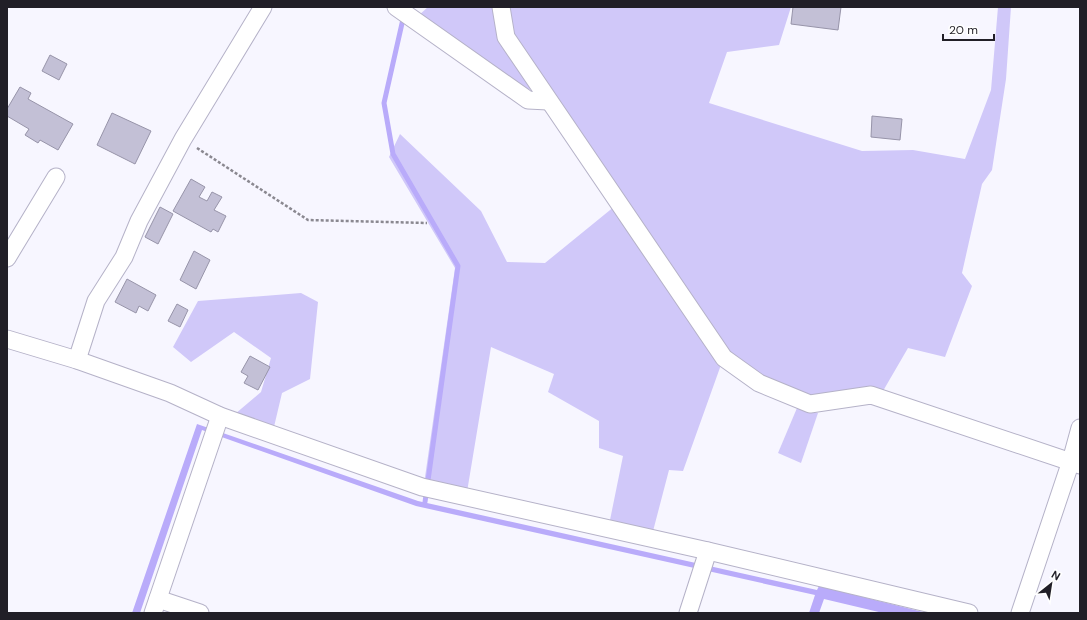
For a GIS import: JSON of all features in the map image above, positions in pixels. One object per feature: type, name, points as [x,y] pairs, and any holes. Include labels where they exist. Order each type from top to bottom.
[{"type":"street","points":[[77,360],[96,301],[124,257],[139,221],[183,139],[263,7]]},
{"type":"street","points":[[396,7],[528,100],[548,101]]},
{"type":"street","points":[[501,7],[506,38],[724,358],[759,383],[810,404],[871,395],[1076,463]]},
{"type":"street","points":[[7,258],[56,176]]},
{"type":"street","points":[[7,339],[77,360],[170,393],[220,416],[426,488],[708,551],[969,613]]},
{"type":"street","points":[[200,613],[155,606],[220,416]]},
{"type":"street","points":[[1020,613],[1076,463],[1080,428]]},
{"type":"street","points":[[688,613],[708,551]]},
{"type":"path","points":[[183,139],[308,220],[427,223]]},
{"type":"shaded area","points":[[428,7],[496,7],[532,87],[527,92],[418,16]]},
{"type":"shaded area","points":[[507,7],[791,7],[779,45],[727,52],[709,103],[862,151],[913,150],[965,159],[991,90],[998,7],[1011,7],[1006,79],[992,170],[982,184],[962,273],[972,286],[945,357],[908,348],[883,391],[812,399],[761,381],[730,357],[512,34]]},
{"type":"shaded area","points":[[400,134],[481,211],[507,262],[545,263],[615,206],[722,362],[683,471],[669,470],[652,535],[609,525],[623,456],[599,448],[599,421],[548,392],[554,374],[491,347],[467,492],[424,484],[455,268],[389,157]]},
{"type":"shaded area","points":[[301,293],[318,302],[310,379],[282,393],[273,431],[235,414],[261,392],[271,358],[234,332],[191,362],[173,347],[198,301]]},
{"type":"shaded area","points":[[797,408],[818,413],[801,463],[778,453]]},
{"type":"shaded area","points":[[197,424],[418,501],[817,590],[819,586],[927,613],[883,613],[824,599],[819,613],[809,613],[815,595],[416,506],[202,430],[140,613],[132,613]]},
{"type":"building","points":[[793,7],[841,7],[838,30],[791,24]]},
{"type":"building","points":[[50,55],[67,64],[59,80],[42,71]]},
{"type":"building","points":[[20,87],[31,93],[28,99],[73,124],[58,150],[40,140],[38,143],[25,135],[29,129],[7,116],[7,109]]},
{"type":"building","points":[[112,113],[151,131],[135,164],[97,145]]},
{"type":"building","points":[[872,116],[902,119],[900,140],[871,137]]},
{"type":"building","points":[[191,179],[205,187],[199,197],[207,201],[212,192],[222,197],[214,210],[226,216],[218,232],[213,229],[211,232],[173,211]]},
{"type":"building","points":[[160,207],[173,214],[158,244],[145,237]]},
{"type":"building","points":[[194,251],[210,260],[196,289],[180,280]]},
{"type":"building","points":[[127,279],[156,295],[148,311],[139,306],[136,313],[115,302]]},
{"type":"building","points":[[177,304],[188,310],[180,327],[168,321]]},
{"type":"building","points":[[250,356],[270,367],[258,390],[244,383],[248,376],[241,372]]},
{"type":"waterway","points":[[402,18],[384,103],[393,154],[458,266],[425,502]]}]
